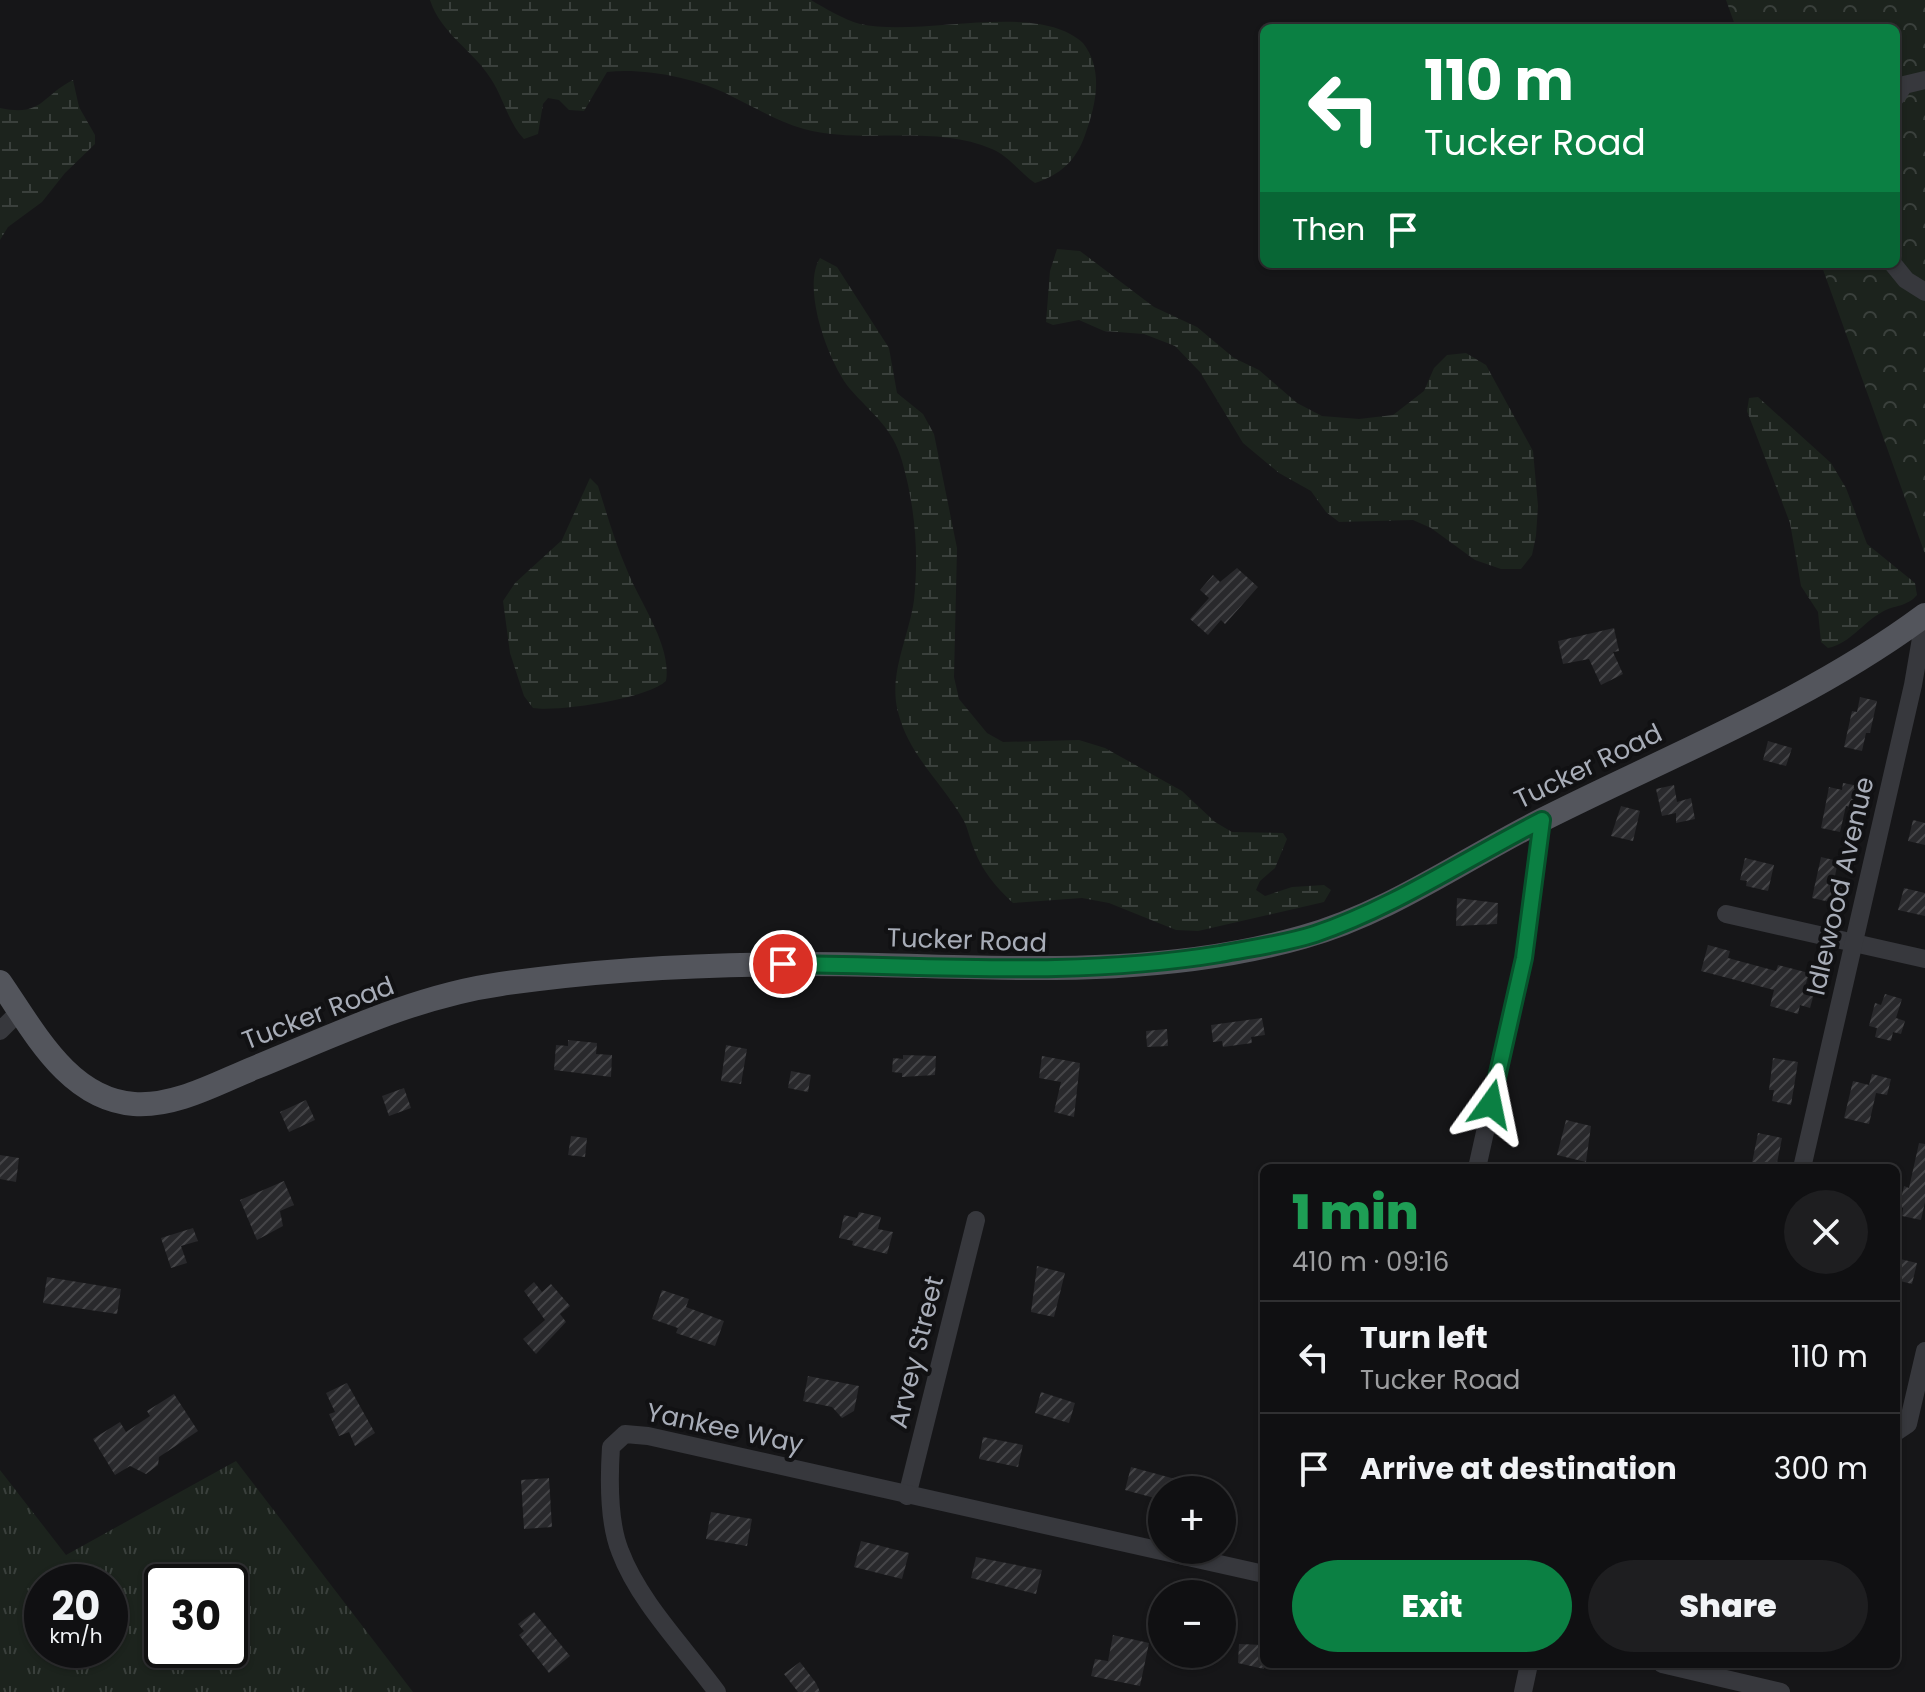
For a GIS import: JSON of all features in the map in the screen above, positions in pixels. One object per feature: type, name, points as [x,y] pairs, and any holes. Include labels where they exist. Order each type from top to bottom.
[{"type":"main road","name":"Tucker Road","points":[[0,982],[53,1057],[78,1082],[118,1101],[148,1104],[199,1090],[426,1002],[461,991],[525,980],[783,964],[1068,970],[1150,964],[1265,946],[1310,935],[1362,915],[1542,820],[1813,686],[1881,648],[1925,615]]},
{"type":"street","points":[[1900,91],[1904,85],[1925,80]]},
{"type":"street","points":[[1896,268],[1906,280],[1925,292]]},
{"type":"street","name":"Idlewood Avenue","points":[[1803,1164],[1913,685],[1925,615]]},
{"type":"street","points":[[1478,1164],[1524,958],[1542,820]]},
{"type":"street","points":[[1726,914],[1925,959]]},
{"type":"street","points":[[0,1031],[20,1011]]},
{"type":"street","name":"Arvey Street","points":[[907,1496],[976,1220]]},
{"type":"street","points":[[1900,1430],[1910,1417],[1925,1351]]},
{"type":"street","name":"Yankee Way","points":[[717,1692],[640,1588],[621,1554],[613,1521],[613,1442],[625,1434],[648,1436],[1260,1573]]},
{"type":"street","points":[[1523,1692],[1528,1668]]},
{"type":"street","points":[[1679,1668],[1781,1692]]},
{"type":"green space","points":[[430,0],[811,0],[854,22],[885,27],[1009,22],[1037,24],[1063,30],[1083,43],[1094,65],[1095,100],[1085,135],[1072,160],[1052,176],[1035,183],[998,152],[970,142],[804,129],[703,84],[638,72],[607,72],[584,111],[569,110],[559,100],[548,98],[543,104],[538,134],[524,139],[491,79],[442,23]]},
{"type":"green space","points":[[1726,0],[1925,0],[1925,554],[1822,268],[1900,268],[1900,24],[1735,24]]},
{"type":"green space","points":[[73,80],[79,107],[95,135],[95,144],[65,173],[42,202],[8,227],[0,240],[0,108],[25,110],[34,107]]},
{"type":"green space","points":[[1057,249],[1080,251],[1154,307],[1197,327],[1234,358],[1259,370],[1297,403],[1322,416],[1359,419],[1393,415],[1424,391],[1434,368],[1447,355],[1466,353],[1486,365],[1533,451],[1538,506],[1532,555],[1521,569],[1501,569],[1475,560],[1431,528],[1413,520],[1339,522],[1326,512],[1311,491],[1279,473],[1243,443],[1200,372],[1175,346],[1144,334],[1104,331],[1079,320],[1053,325],[1046,322],[1050,271]]},
{"type":"green space","points":[[820,258],[837,267],[889,348],[897,393],[923,414],[934,434],[957,548],[954,677],[959,699],[987,733],[1003,742],[1079,740],[1105,748],[1182,791],[1215,822],[1232,832],[1283,833],[1287,839],[1275,868],[1260,881],[1256,890],[1265,896],[1292,887],[1324,885],[1331,890],[1324,902],[1198,931],[1176,930],[1109,903],[1082,898],[1013,903],[990,878],[977,857],[964,821],[918,756],[898,712],[897,670],[914,600],[915,582],[916,547],[910,495],[893,439],[850,389],[826,344],[814,288]]},
{"type":"green space","points":[[1758,397],[1831,463],[1846,488],[1867,544],[1915,583],[1917,595],[1913,599],[1875,616],[1843,642],[1828,648],[1821,642],[1818,612],[1801,586],[1790,523],[1747,411],[1749,398]]},
{"type":"green space","points":[[590,478],[598,486],[623,560],[660,639],[667,668],[666,681],[622,699],[562,708],[533,708],[524,696],[510,653],[503,601],[515,583],[562,540]]},
{"type":"green space","points":[[236,1461],[413,1692],[0,1692],[0,1470],[66,1555]]},
{"type":"building","points":[[1237,568],[1258,587],[1225,624],[1221,620],[1208,635],[1190,619],[1209,598],[1200,590],[1213,575],[1220,582]]},
{"type":"building","points":[[1614,628],[1619,651],[1613,652],[1623,674],[1601,685],[1589,659],[1563,664],[1558,641]]},
{"type":"building","points":[[1860,697],[1877,701],[1870,733],[1866,733],[1862,751],[1844,747],[1852,711],[1857,712]]},
{"type":"building","points":[[1768,741],[1792,748],[1786,766],[1763,760]]},
{"type":"building","points":[[1843,783],[1859,786],[1854,808],[1846,806],[1840,832],[1821,828],[1829,787],[1842,790]]},
{"type":"building","points":[[1674,785],[1677,802],[1691,798],[1695,819],[1676,823],[1676,813],[1662,816],[1656,789]]},
{"type":"building","points":[[1621,806],[1640,811],[1633,841],[1611,836]]},
{"type":"building","points":[[1913,820],[1925,823],[1925,845],[1908,841]]},
{"type":"building","points":[[1821,857],[1838,861],[1835,876],[1844,878],[1839,904],[1812,898]]},
{"type":"building","points":[[1745,858],[1774,865],[1768,891],[1746,886],[1747,881],[1740,880]]},
{"type":"building","points":[[1904,888],[1925,893],[1925,916],[1898,910]]},
{"type":"building","points":[[1457,898],[1498,903],[1497,924],[1456,926]]},
{"type":"building","points":[[1708,945],[1730,951],[1728,958],[1776,971],[1778,965],[1809,973],[1805,987],[1815,990],[1810,1008],[1800,1005],[1798,1014],[1770,1006],[1774,990],[1701,971]]},
{"type":"building","points":[[1885,994],[1902,999],[1896,1018],[1905,1021],[1901,1034],[1893,1032],[1891,1041],[1875,1037],[1877,1028],[1869,1026],[1875,1003],[1881,1005]]},
{"type":"building","points":[[1262,1018],[1265,1035],[1251,1037],[1252,1043],[1223,1047],[1222,1041],[1213,1042],[1211,1025]]},
{"type":"building","points":[[1167,1029],[1168,1046],[1147,1047],[1146,1031]]},
{"type":"building","points":[[568,1040],[597,1043],[596,1054],[612,1055],[611,1077],[554,1070],[556,1045],[568,1046]]},
{"type":"building","points":[[726,1045],[747,1049],[741,1084],[721,1081]]},
{"type":"building","points":[[903,1055],[936,1056],[935,1075],[902,1077],[902,1073],[892,1072],[893,1058],[903,1059]]},
{"type":"building","points":[[1042,1056],[1080,1063],[1074,1117],[1054,1112],[1061,1082],[1039,1078]]},
{"type":"building","points":[[1773,1058],[1798,1062],[1791,1105],[1772,1101],[1774,1090],[1769,1090]]},
{"type":"building","points":[[791,1071],[811,1075],[808,1092],[788,1088]]},
{"type":"building","points":[[1872,1074],[1891,1079],[1887,1095],[1876,1093],[1869,1124],[1844,1118],[1853,1081],[1869,1085]]},
{"type":"building","points":[[404,1088],[411,1108],[389,1116],[382,1096]]},
{"type":"building","points":[[306,1100],[315,1120],[289,1132],[280,1112]]},
{"type":"building","points":[[1566,1120],[1591,1126],[1586,1162],[1557,1155]]},
{"type":"building","points":[[1758,1133],[1782,1138],[1777,1164],[1752,1164]]},
{"type":"building","points":[[571,1136],[587,1138],[585,1157],[568,1155]]},
{"type":"building","points":[[1919,1143],[1925,1144],[1925,1202],[1921,1220],[1902,1216],[1900,1203],[1904,1186],[1909,1188]]},
{"type":"building","points":[[0,1155],[19,1158],[16,1182],[0,1179]]},
{"type":"building","points":[[284,1181],[294,1205],[280,1211],[283,1226],[257,1240],[240,1200]]},
{"type":"building","points":[[859,1212],[881,1217],[878,1229],[893,1232],[887,1254],[852,1245],[853,1241],[839,1238],[844,1215],[857,1218]]},
{"type":"building","points":[[193,1228],[198,1241],[181,1246],[187,1263],[171,1268],[161,1238]]},
{"type":"building","points":[[1900,1259],[1917,1263],[1912,1284],[1900,1281]]},
{"type":"building","points":[[1037,1266],[1065,1273],[1054,1317],[1031,1312]]},
{"type":"building","points":[[47,1277],[121,1289],[117,1314],[43,1303]]},
{"type":"building","points":[[534,1282],[542,1292],[551,1284],[570,1306],[560,1314],[566,1322],[536,1354],[523,1339],[545,1320],[524,1291]]},
{"type":"building","points":[[662,1290],[689,1299],[686,1307],[724,1321],[715,1346],[676,1333],[678,1328],[652,1319]]},
{"type":"building","points":[[808,1376],[859,1386],[854,1411],[842,1418],[832,1407],[803,1401]]},
{"type":"building","points":[[347,1383],[375,1433],[355,1446],[349,1432],[339,1436],[329,1414],[335,1412],[326,1393]]},
{"type":"building","points":[[1041,1392],[1075,1403],[1069,1423],[1035,1413]]},
{"type":"building","points":[[174,1394],[198,1431],[159,1457],[158,1465],[146,1474],[130,1466],[115,1475],[93,1439],[120,1422],[126,1432],[150,1416],[147,1411]]},
{"type":"building","points":[[983,1437],[1023,1445],[1018,1467],[979,1459]]},
{"type":"building","points":[[1131,1467],[1164,1476],[1148,1476],[1148,1496],[1125,1490]]},
{"type":"building","points":[[549,1478],[552,1527],[524,1529],[521,1480]]},
{"type":"building","points":[[711,1512],[752,1519],[747,1546],[706,1539]]},
{"type":"building","points":[[861,1541],[909,1553],[902,1579],[854,1567]]},
{"type":"building","points":[[976,1557],[1042,1570],[1036,1594],[971,1578]]},
{"type":"building","points":[[534,1612],[570,1656],[549,1673],[519,1635],[524,1631],[518,1624]]},
{"type":"building","points":[[1113,1635],[1148,1643],[1140,1686],[1091,1676],[1095,1659],[1108,1661]]},
{"type":"building","points":[[1239,1644],[1260,1645],[1260,1668],[1264,1669],[1238,1663]]},
{"type":"building","points":[[800,1662],[820,1692],[798,1692],[784,1674]]},
{"type":"route","points":[[783,964],[1068,970],[1150,964],[1265,946],[1310,935],[1362,915],[1542,820],[1524,958],[1491,1104]]}]
